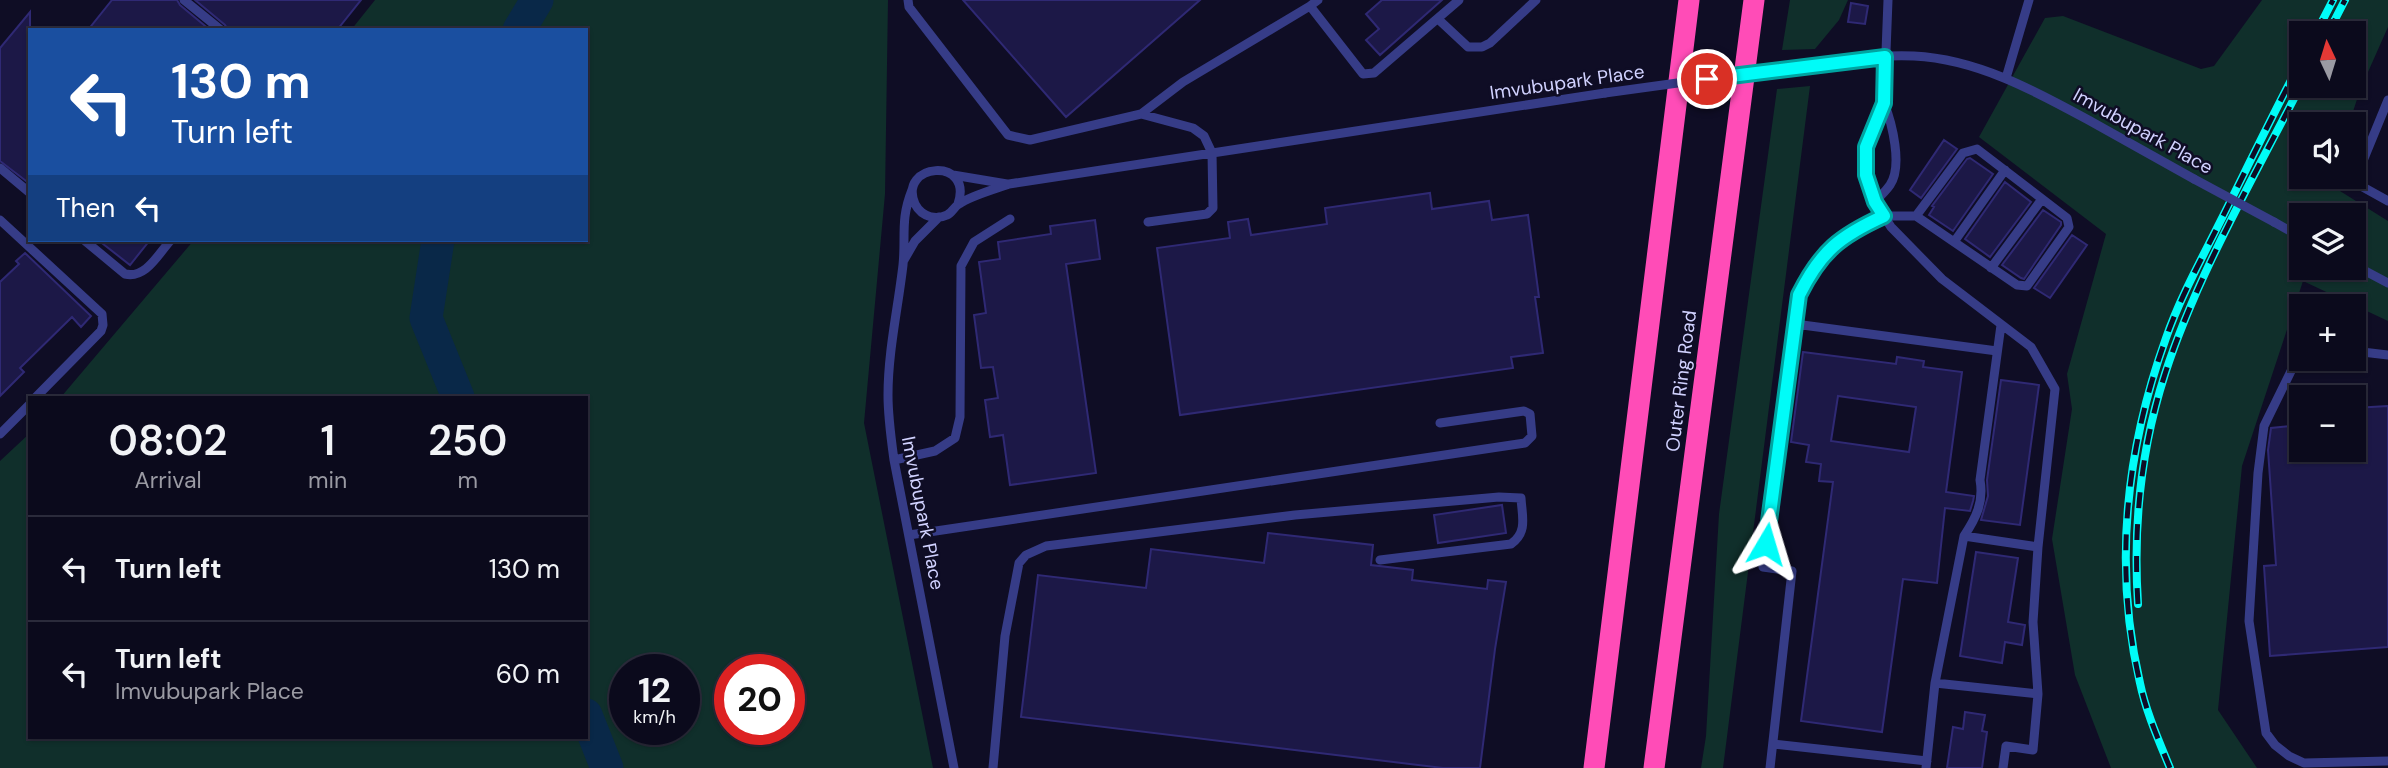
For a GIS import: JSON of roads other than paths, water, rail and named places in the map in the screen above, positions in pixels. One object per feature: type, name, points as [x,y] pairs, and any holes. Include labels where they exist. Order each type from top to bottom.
[{"type":"highway","name":"Outer Ring Road","points":[[1654,768],[1754,0]]},
{"type":"highway","name":"Outer Ring Road","points":[[1594,768],[1687,7]]},
{"type":"lane","points":[[184,0],[219,28]]},
{"type":"lane","points":[[908,0],[909,6],[1008,135],[1030,140],[1141,114],[1183,82],[1314,3],[1363,74],[1374,73],[1459,0]]},
{"type":"lane","points":[[1438,19],[1468,47],[1482,47],[1490,43],[1536,0]]},
{"type":"lane","points":[[1875,202],[1892,183],[1895,151],[1895,137],[1884,103],[1888,0]]},
{"type":"lane","points":[[2006,78],[2029,0]]},
{"type":"lane","name":"Imvubupark Place","points":[[903,262],[915,241],[939,217],[947,215],[958,204],[1009,184],[1605,93],[1808,65],[1915,56],[1962,64],[2006,78],[2057,103],[2289,230]]},
{"type":"lane","points":[[2388,100],[2358,173],[2361,187],[2388,201]]},
{"type":"lane","points":[[1884,103],[1866,147],[1866,175],[1875,202],[1898,236],[1933,271],[2031,347],[2055,389],[2038,547],[2034,622],[2038,694],[2033,750],[2006,746],[2003,768]]},
{"type":"lane","points":[[1141,114],[1193,128],[1204,136],[1212,153],[1215,204],[1211,212],[1148,222]]},
{"type":"lane","points":[[1770,768],[1792,572],[1763,567],[1799,295],[1812,268],[1833,246],[1856,229],[1884,216],[1916,216],[2017,285],[2029,285],[2069,227],[2067,218],[1977,149],[1964,153],[1916,216]]},
{"type":"lane","points":[[0,168],[28,191]]},
{"type":"lane","name":"Imvubupark Place","points":[[954,768],[894,460],[888,392],[903,262],[905,209],[914,187],[923,174],[930,170],[938,169],[953,175],[1009,184]]},
{"type":"lane","points":[[1954,242],[2005,170]]},
{"type":"lane","points":[[953,175],[960,189],[958,204]]},
{"type":"lane","points":[[914,187],[914,202],[918,209],[924,214],[939,217]]},
{"type":"lane","points":[[1991,268],[2042,199]]},
{"type":"lane","points":[[894,460],[935,451],[955,438],[960,417],[961,266],[974,242],[1010,219]]},
{"type":"lane","points":[[0,220],[102,314],[104,320],[101,331],[37,396]]},
{"type":"lane","points":[[86,242],[125,274],[130,275],[143,273],[169,242]]},
{"type":"lane","points":[[2366,271],[2388,283]]},
{"type":"lane","points":[[1795,324],[1997,351]]},
{"type":"lane","points":[[1773,744],[1927,764],[1935,683],[1964,536],[1977,516],[1982,491],[1980,481],[2001,325]]},
{"type":"lane","points":[[2366,352],[2388,355]]},
{"type":"lane","points":[[2291,371],[2264,426],[2258,472],[2249,621],[2266,733],[2275,745],[2304,764],[2388,761]]},
{"type":"lane","points":[[0,434],[28,406]]},
{"type":"lane","points":[[909,535],[1525,443],[1532,436],[1530,414],[1524,411],[1440,423]]},
{"type":"lane","points":[[993,768],[1006,636],[1019,563],[1034,550],[1182,528],[1295,515],[1499,497],[1521,498],[1523,531],[1511,544],[1380,560]]},
{"type":"lane","points":[[1964,536],[2038,547]]},
{"type":"lane","points":[[1935,683],[2038,694]]},
{"type":"waterway","points":[[520,28],[537,0]]},
{"type":"waterway","points":[[438,242],[426,318],[458,396]]},
{"type":"waterway","points":[[588,720],[607,768]]},
{"type":"railway","points":[[2322,21],[2333,0]]},
{"type":"railway","points":[[2334,21],[2345,0]]},
{"type":"railway","points":[[2170,768],[2146,705],[2132,639],[2126,552],[2133,465],[2152,380],[2178,308],[2289,85]]},
{"type":"railway","points":[[2138,604],[2137,546],[2141,488],[2150,430],[2165,374],[2210,263],[2294,98]]}]
